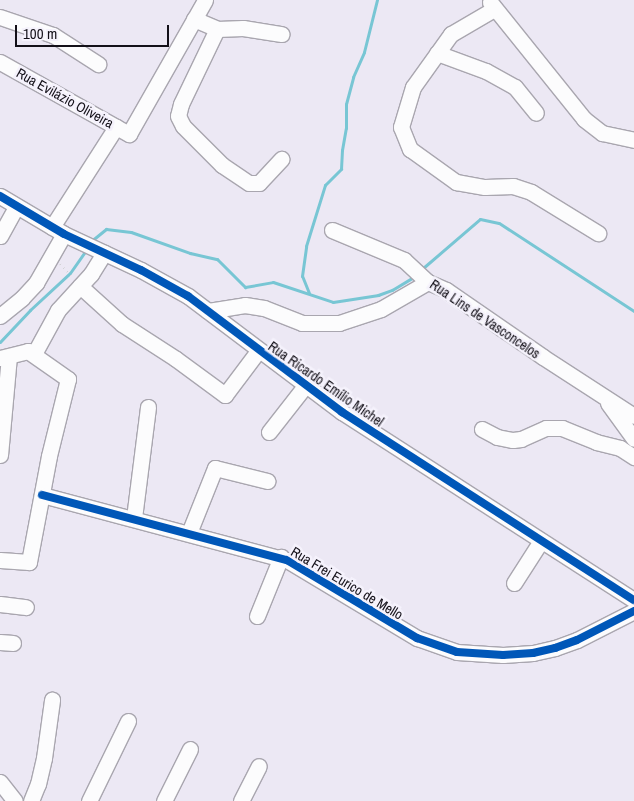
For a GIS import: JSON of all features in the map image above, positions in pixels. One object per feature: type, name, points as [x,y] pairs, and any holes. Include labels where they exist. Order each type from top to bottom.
[{"type":"street","points":[[204,0],[194,19],[217,29],[243,28],[282,34]]},
{"type":"street","points":[[598,234],[531,192],[513,186],[485,187],[456,182],[410,149],[401,127],[413,87],[450,34],[491,4],[584,119],[602,133],[634,140]]},
{"type":"street","points":[[0,16],[53,34],[98,64]]},
{"type":"street","name":"Rua Evilázio Oliveira","points":[[0,62],[129,134],[194,19]]},
{"type":"street","points":[[217,29],[181,104],[178,116],[222,165],[249,183],[259,183],[281,159]]},
{"type":"street","points":[[437,53],[486,71],[515,87],[536,113]]},
{"type":"street","points":[[0,316],[30,290],[52,256],[58,231],[116,127]]},
{"type":"street","name":"Rua Ricardo Emílio Michel","points":[[0,196],[58,231],[164,282],[208,311],[305,386],[367,429],[634,600]]},
{"type":"street","points":[[0,236],[16,207]]},
{"type":"street","name":"Rua Lins de Vasconcelos","points":[[332,230],[404,260],[428,282],[446,290],[634,416]]},
{"type":"street","points":[[34,354],[58,310],[91,274],[94,248]]},
{"type":"street","points":[[208,311],[245,305],[264,308],[302,323],[339,323],[381,309],[428,282]]},
{"type":"street","points":[[80,286],[122,324],[176,359],[224,395],[258,351]]},
{"type":"street","points":[[0,455],[5,357],[24,351],[34,354],[68,379],[49,456],[29,562],[0,560]]},
{"type":"street","points":[[268,432],[305,386]]},
{"type":"street","points":[[602,396],[634,438]]},
{"type":"street","points":[[134,518],[148,407]]},
{"type":"street","points":[[482,429],[497,437],[513,440],[546,428],[562,428],[596,442],[620,448],[634,457]]},
{"type":"street","points":[[189,533],[215,468],[267,481]]},
{"type":"street","name":"Rua Frei Eurico de Mello","points":[[42,495],[281,557],[417,638],[457,652],[503,654],[533,653],[548,650],[577,640],[634,611]]},
{"type":"street","points":[[514,584],[541,540]]},
{"type":"street","points":[[257,616],[281,557]]},
{"type":"street","points":[[0,604],[26,607]]},
{"type":"street","points":[[31,801],[38,784],[44,758],[52,700]]},
{"type":"street","points":[[89,801],[128,721]]},
{"type":"street","points":[[164,801],[190,749]]},
{"type":"street","points":[[241,801],[259,766]]},
{"type":"street","points":[[0,782],[15,801]]},
{"type":"path","points":[[52,256],[80,286]]},
{"type":"waterway","points":[[309,293],[302,276],[306,246],[325,185],[341,169],[346,128],[346,104],[353,77],[364,52],[377,0]]},
{"type":"waterway","points":[[423,268],[480,219],[499,223],[634,311]]},
{"type":"waterway","points":[[90,242],[106,229],[131,232],[190,253],[217,259],[245,287],[273,282],[333,302],[378,295],[392,290],[412,278]]},
{"type":"waterway","points":[[0,342],[30,310],[70,273],[86,250]]},
{"type":"cycle path","points":[[0,196],[64,234],[141,270],[188,296],[342,412],[634,600]]},
{"type":"cycle path","points":[[42,495],[287,560],[417,638],[457,652],[503,655],[533,653],[555,648],[577,640],[634,611]]}]
